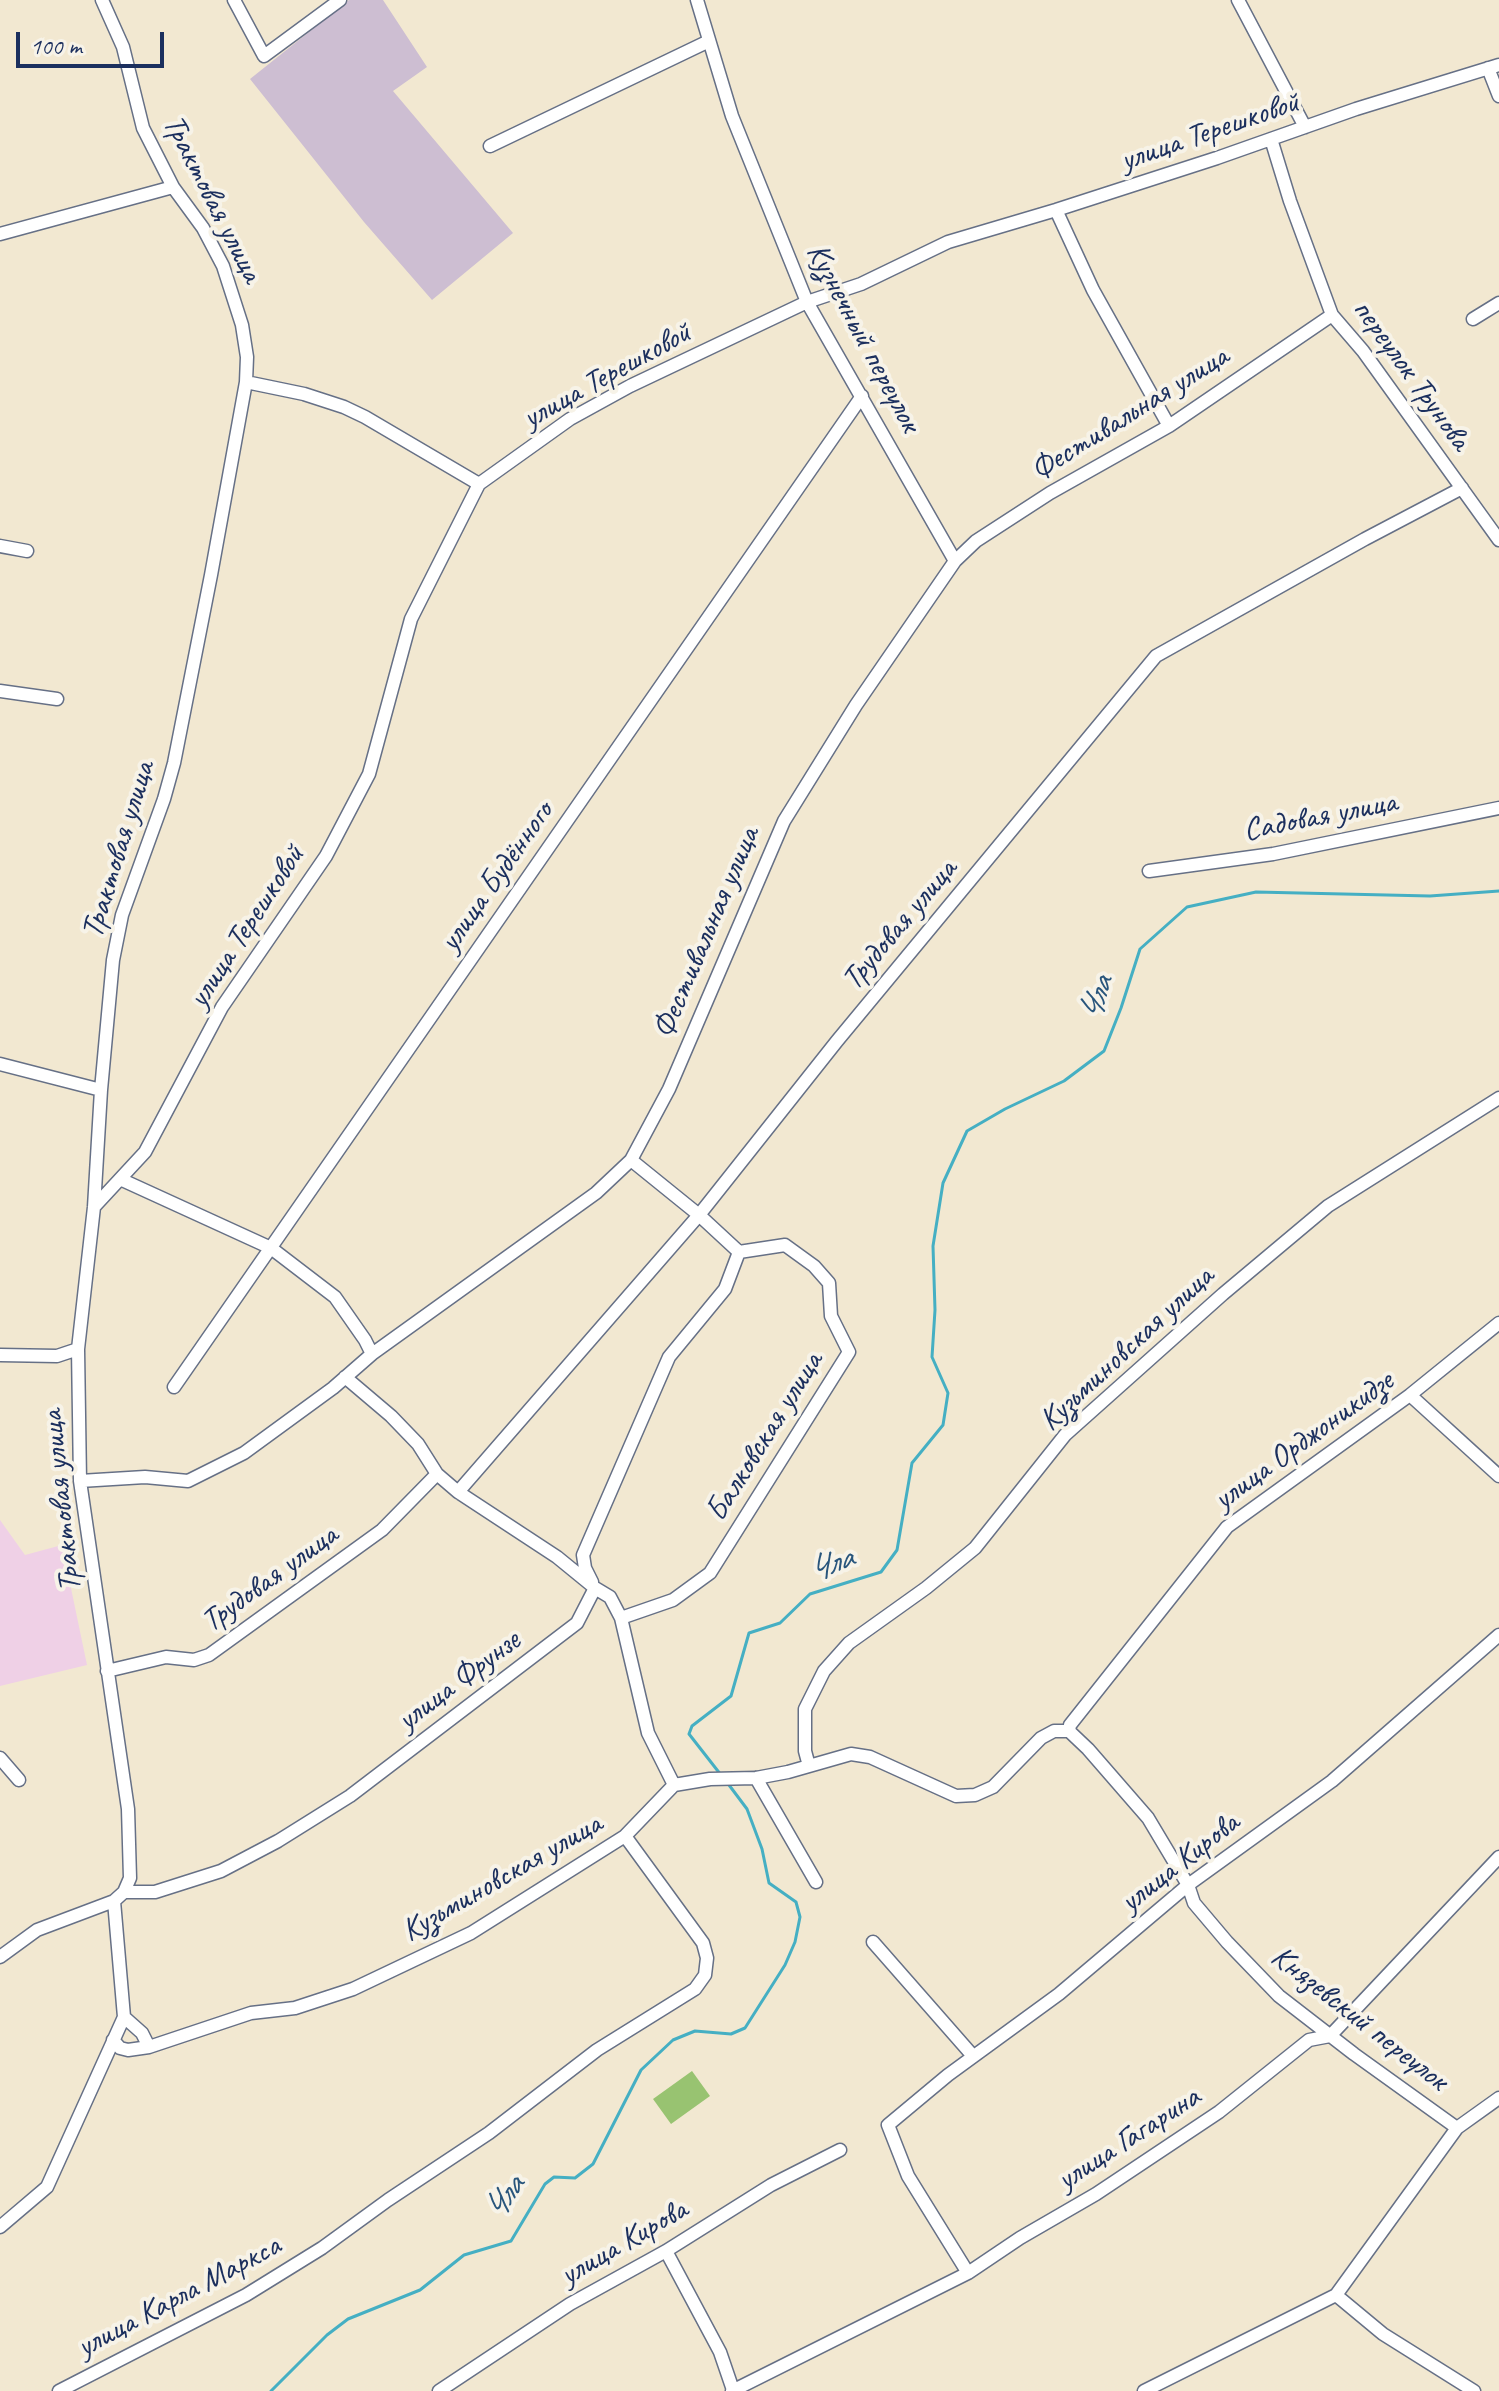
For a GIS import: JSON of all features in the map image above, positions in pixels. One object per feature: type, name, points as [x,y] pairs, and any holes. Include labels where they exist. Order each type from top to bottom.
[{"type":"street","name":"Трактовая улица","points":[[102,0],[123,47],[143,128],[173,187],[203,228],[223,266],[242,325],[247,357],[246,382],[174,763],[122,915],[113,960],[94,1207],[78,1349],[80,1481],[128,1809],[130,1878],[119,1897]]},
{"type":"street","points":[[234,0],[264,56],[340,0]]},
{"type":"street","name":"Кузнечный переулок","points":[[697,0],[732,116],[807,302],[955,561]]},
{"type":"street","points":[[1238,0],[1305,127]]},
{"type":"street","points":[[490,146],[709,41]]},
{"type":"street","points":[[1493,66],[1499,96]]},
{"type":"street","name":"улица Терешковой","points":[[94,1207],[145,1152],[222,1007],[326,856],[369,774],[411,619],[479,484],[565,423],[607,399],[807,302],[861,284],[948,242],[1056,210],[1493,66]]},
{"type":"street","name":"переулок Трунова","points":[[1271,139],[1332,315],[1363,351],[1499,540]]},
{"type":"street","points":[[0,234],[173,187]]},
{"type":"street","points":[[1056,210],[1093,290],[1169,426]]},
{"type":"street","points":[[1473,319],[1499,303]]},
{"type":"street","name":"Фестивальная улица","points":[[80,1481],[145,1477],[188,1481],[244,1453],[372,1354],[596,1193],[631,1160],[669,1089],[784,821],[856,705],[955,561],[976,541],[1050,493],[1169,426],[1332,315]]},
{"type":"street","points":[[246,382],[304,394],[355,412],[479,484]]},
{"type":"street","name":"улица Будённого","points":[[174,1387],[862,396]]},
{"type":"street","name":"Трудовая улица","points":[[458,1492],[699,1215],[837,1041],[1156,656],[1462,488]]},
{"type":"street","points":[[0,546],[27,551]]},
{"type":"street","points":[[0,691],[57,699]]},
{"type":"street","name":"Садовая улица","points":[[1149,871],[1273,854],[1499,808]]},
{"type":"street","points":[[0,1064],[101,1090]]},
{"type":"street","name":"Кузьминовская улица","points":[[809,1766],[805,1751],[805,1709],[824,1671],[849,1643],[926,1588],[975,1548],[1065,1435],[1223,1294],[1328,1206],[1499,1098]]},
{"type":"street","points":[[595,1588],[585,1568],[583,1555],[615,1479],[669,1357],[725,1289],[739,1252],[631,1160]]},
{"type":"street","points":[[120,1179],[271,1248],[335,1297],[372,1354]]},
{"type":"street","name":"Балковская улица","points":[[621,1618],[673,1600],[710,1573],[849,1352],[831,1316],[829,1283],[814,1266],[785,1245],[739,1252]]},
{"type":"street","name":"улица Орджоникидзе","points":[[1069,1731],[1070,1725],[1227,1527],[1410,1395],[1499,1323]]},
{"type":"street","points":[[0,1355],[57,1356],[78,1349]]},
{"type":"street","points":[[345,1377],[391,1416],[418,1444],[437,1474],[458,1492],[557,1557],[610,1597],[621,1618],[648,1733],[674,1785],[710,1779],[756,1778],[851,1754],[870,1757],[956,1796],[975,1795],[993,1787],[1041,1738],[1054,1731],[1069,1731]]},
{"type":"street","points":[[1410,1395],[1499,1476]]},
{"type":"street","name":"Трудовая улица","points":[[107,1671],[166,1657],[194,1660],[209,1655],[382,1530],[437,1474]]},
{"type":"street","name":"улица Фрунзе","points":[[0,1957],[37,1930],[119,1897],[155,1892],[221,1871],[278,1841],[350,1796],[577,1623],[595,1588]]},
{"type":"street","name":"улица Кирова","points":[[968,2273],[908,2176],[888,2125],[973,2056],[1059,1994],[1188,1885],[1332,1781],[1499,1635]]},
{"type":"street","name":"Князевский переулок","points":[[1069,1731],[1148,1818],[1188,1885],[1194,1903],[1279,1996],[1457,2128]]},
{"type":"street","points":[[0,1758],[19,1780]]},
{"type":"street","points":[[756,1778],[816,1882]]},
{"type":"street","name":"Кузьминовская улица","points":[[149,2047],[251,2013],[295,2008],[353,1989],[471,1933],[625,1836],[674,1785]]},
{"type":"street","name":"улица Карла Маркса","points":[[59,2391],[246,2295],[322,2248],[489,2133],[597,2050],[695,1989],[705,1975],[707,1958],[703,1943],[625,1836]]},
{"type":"street","name":"улица Гагарина","points":[[733,2391],[968,2273],[1020,2238],[1096,2194],[1219,2112],[1309,2040],[1330,2036],[1499,1857]]},
{"type":"street","points":[[0,2227],[47,2187],[124,2017],[119,1897]]},
{"type":"street","points":[[873,1942],[973,2056]]},
{"type":"street","points":[[113,2040],[120,2048],[128,2050],[149,2047],[142,2033],[124,2017]]},
{"type":"street","points":[[1144,2391],[1336,2295],[1457,2128],[1499,2098]]},
{"type":"street","name":"улица Кирова","points":[[439,2391],[570,2304],[666,2251],[771,2185],[840,2150]]},
{"type":"street","points":[[666,2251],[720,2352],[733,2391]]},
{"type":"street","points":[[1336,2295],[1383,2334],[1473,2391]]},
{"type":"shaded area","points":[[349,0],[383,0],[427,67],[393,91],[513,233],[432,300],[364,222],[250,79]]},
{"type":"shaded area","points":[[0,1520],[25,1555],[62,1545],[87,1665],[0,1686]]},
{"type":"green space","points":[[692,2071],[710,2096],[671,2124],[653,2099]]},
{"type":"waterway","name":"Чла","points":[[721,1775],[689,1734],[692,1726],[731,1696],[749,1633],[780,1623],[810,1594],[881,1572],[897,1550],[912,1463],[943,1425],[948,1393],[932,1357],[935,1310],[933,1246],[943,1183],[967,1131],[1064,1081],[1104,1051],[1140,949],[1187,907],[1256,892],[1430,896],[1499,891]]},
{"type":"waterway","name":"Чла","points":[[271,2391],[327,2335],[348,2319],[420,2290],[464,2255],[511,2241],[545,2184],[554,2177],[575,2178],[593,2164],[641,2070],[673,2040],[695,2031],[731,2034],[745,2028],[785,1965],[795,1942],[800,1917],[796,1902],[769,1883],[762,1849],[747,1809],[726,1781]]}]
